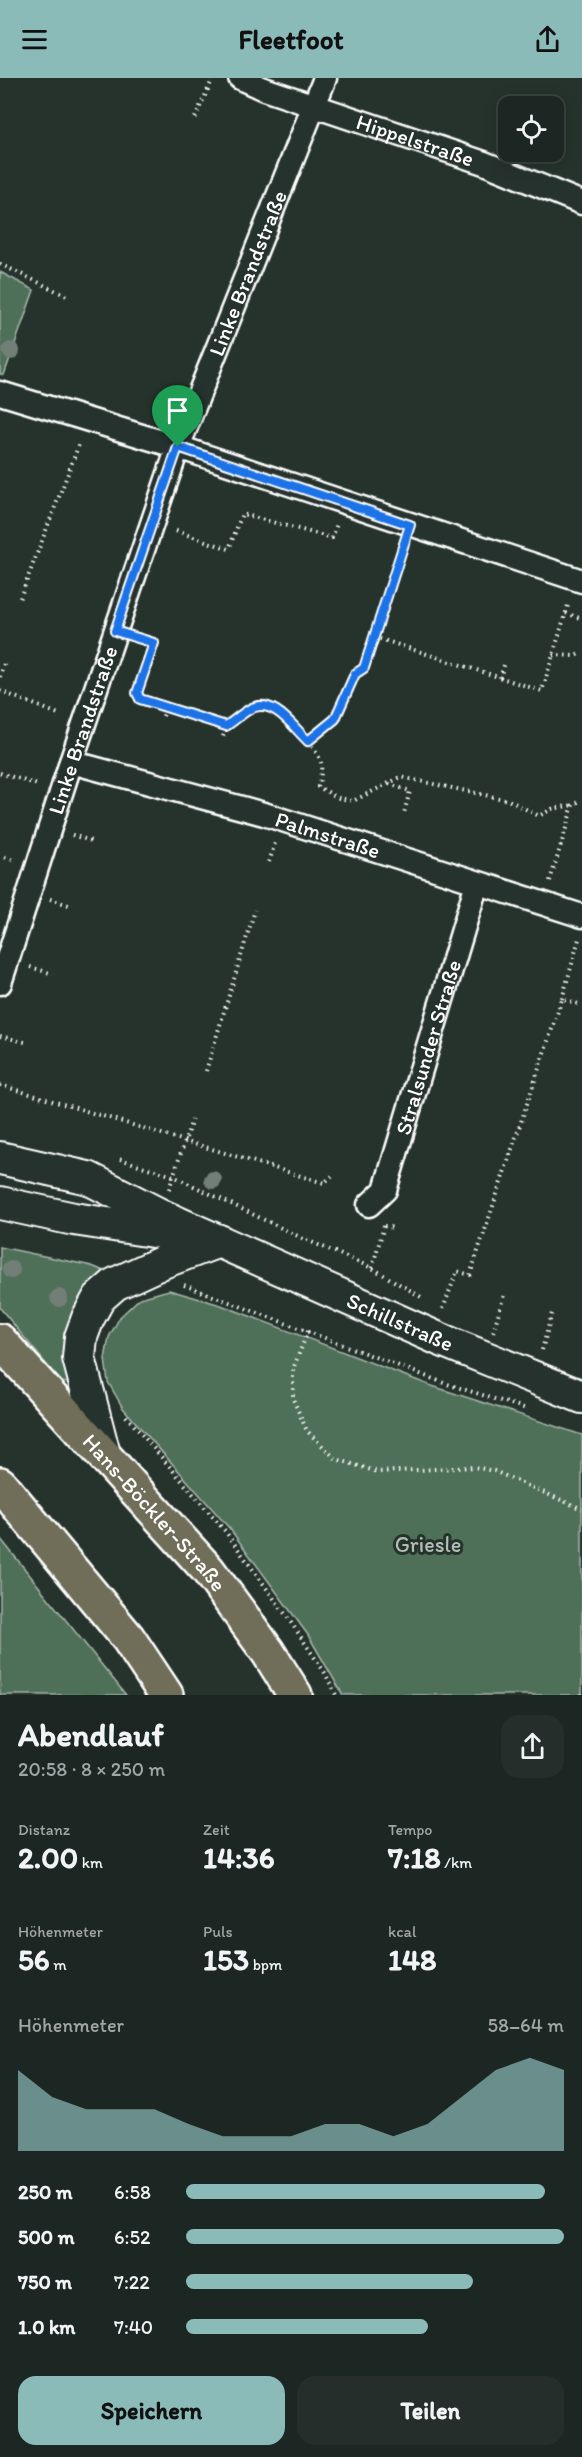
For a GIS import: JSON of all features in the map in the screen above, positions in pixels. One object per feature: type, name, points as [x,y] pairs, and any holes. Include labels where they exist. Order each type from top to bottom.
[{"type":"main road","name":"Hans-Böckler-Straße","points":[[0,1341],[208,1570],[268,1652],[295,1695]]},
{"type":"main road","points":[[0,1484],[128,1638],[166,1695]]},
{"type":"street","name":"Hippelstraße","points":[[240,78],[264,89],[484,163],[582,203]]},
{"type":"street","name":"Linke Brandstraße","points":[[0,983],[61,792],[178,447],[325,78]]},
{"type":"street","points":[[0,393],[178,447],[578,580]]},
{"type":"street","name":"Palmstraße","points":[[71,762],[273,816],[582,916]]},
{"type":"street","name":"Stralsunder Straße","points":[[369,1205],[385,1190],[477,883]]},
{"type":"street","name":"Schillstraße","points":[[0,1158],[88,1178],[162,1216],[482,1357],[582,1397]]},
{"type":"street","name":"Schillstraße","points":[[0,1203],[74,1219],[219,1240]]},
{"type":"street","points":[[105,1458],[79,1358],[81,1336],[88,1318],[99,1298],[115,1284],[219,1240]]},
{"type":"path","points":[[195,118],[213,78]]},
{"type":"path","points":[[0,264],[69,297]]},
{"type":"path","points":[[20,598],[87,420]]},
{"type":"path","points":[[152,523],[229,549],[242,514],[332,538],[345,503]]},
{"type":"path","points":[[308,741],[335,719],[355,674],[364,668],[410,525]]},
{"type":"path","points":[[374,637],[542,691],[565,613],[578,580]]},
{"type":"path","points":[[565,613],[582,619]]},
{"type":"path","points":[[115,631],[154,643],[137,693],[140,699],[226,726]]},
{"type":"path","points":[[553,655],[575,656],[582,653]]},
{"type":"path","points":[[500,678],[505,662]]},
{"type":"path","points":[[0,677],[4,664]]},
{"type":"path","points":[[0,691],[84,724]]},
{"type":"path","points":[[222,740],[226,726],[250,709],[260,705],[273,707],[314,747],[321,763],[318,787],[339,798],[353,801],[401,777],[508,800],[539,816],[552,809],[573,805],[582,800]]},
{"type":"path","points":[[163,716],[166,707]]},
{"type":"path","points":[[0,773],[61,792]]},
{"type":"path","points":[[388,783],[410,792],[404,813]]},
{"type":"path","points":[[543,903],[573,805]]},
{"type":"path","points":[[207,1071],[255,910]]},
{"type":"path","points":[[443,1309],[457,1271],[470,1275],[562,999],[582,930]]},
{"type":"path","points":[[562,999],[582,1005]]},
{"type":"path","points":[[0,1036],[28,1043]]},
{"type":"path","points":[[0,1085],[324,1183],[332,1176]]},
{"type":"path","points":[[162,1216],[192,1120]]},
{"type":"path","points":[[109,1157],[173,1176],[372,1269],[405,1287]]},
{"type":"path","points":[[369,1205],[384,1226],[394,1228]]},
{"type":"path","points":[[372,1269],[384,1226]]},
{"type":"path","points":[[175,1284],[308,1331],[444,1383],[531,1410]]},
{"type":"path","points":[[482,1357],[493,1333],[504,1295]]},
{"type":"path","points":[[533,1378],[552,1313]]},
{"type":"path","points":[[308,1331],[293,1369],[293,1399],[308,1431],[336,1460],[378,1472],[474,1467],[494,1471],[582,1509]]},
{"type":"path","points":[[119,1407],[140,1435],[225,1531],[288,1618],[325,1673],[336,1695]]},
{"type":"green space","points":[[0,272],[34,290],[4,375],[0,374]]},
{"type":"green space","points":[[0,1247],[92,1266],[111,1274],[67,1383],[62,1382],[56,1376],[0,1308]]},
{"type":"green space","name":"Griesle","points":[[169,1290],[221,1305],[429,1385],[582,1435],[582,1695],[343,1695],[308,1635],[230,1529],[123,1408],[108,1382],[105,1359],[109,1337],[120,1317],[140,1298]]},
{"type":"green space","points":[[0,1538],[126,1695],[0,1695]]},
{"type":"route","points":[[178,447],[410,525],[364,668],[355,674],[335,719],[308,741],[273,707],[260,705],[250,709],[226,726],[140,699],[137,693],[154,643],[115,631],[178,447]]}]
